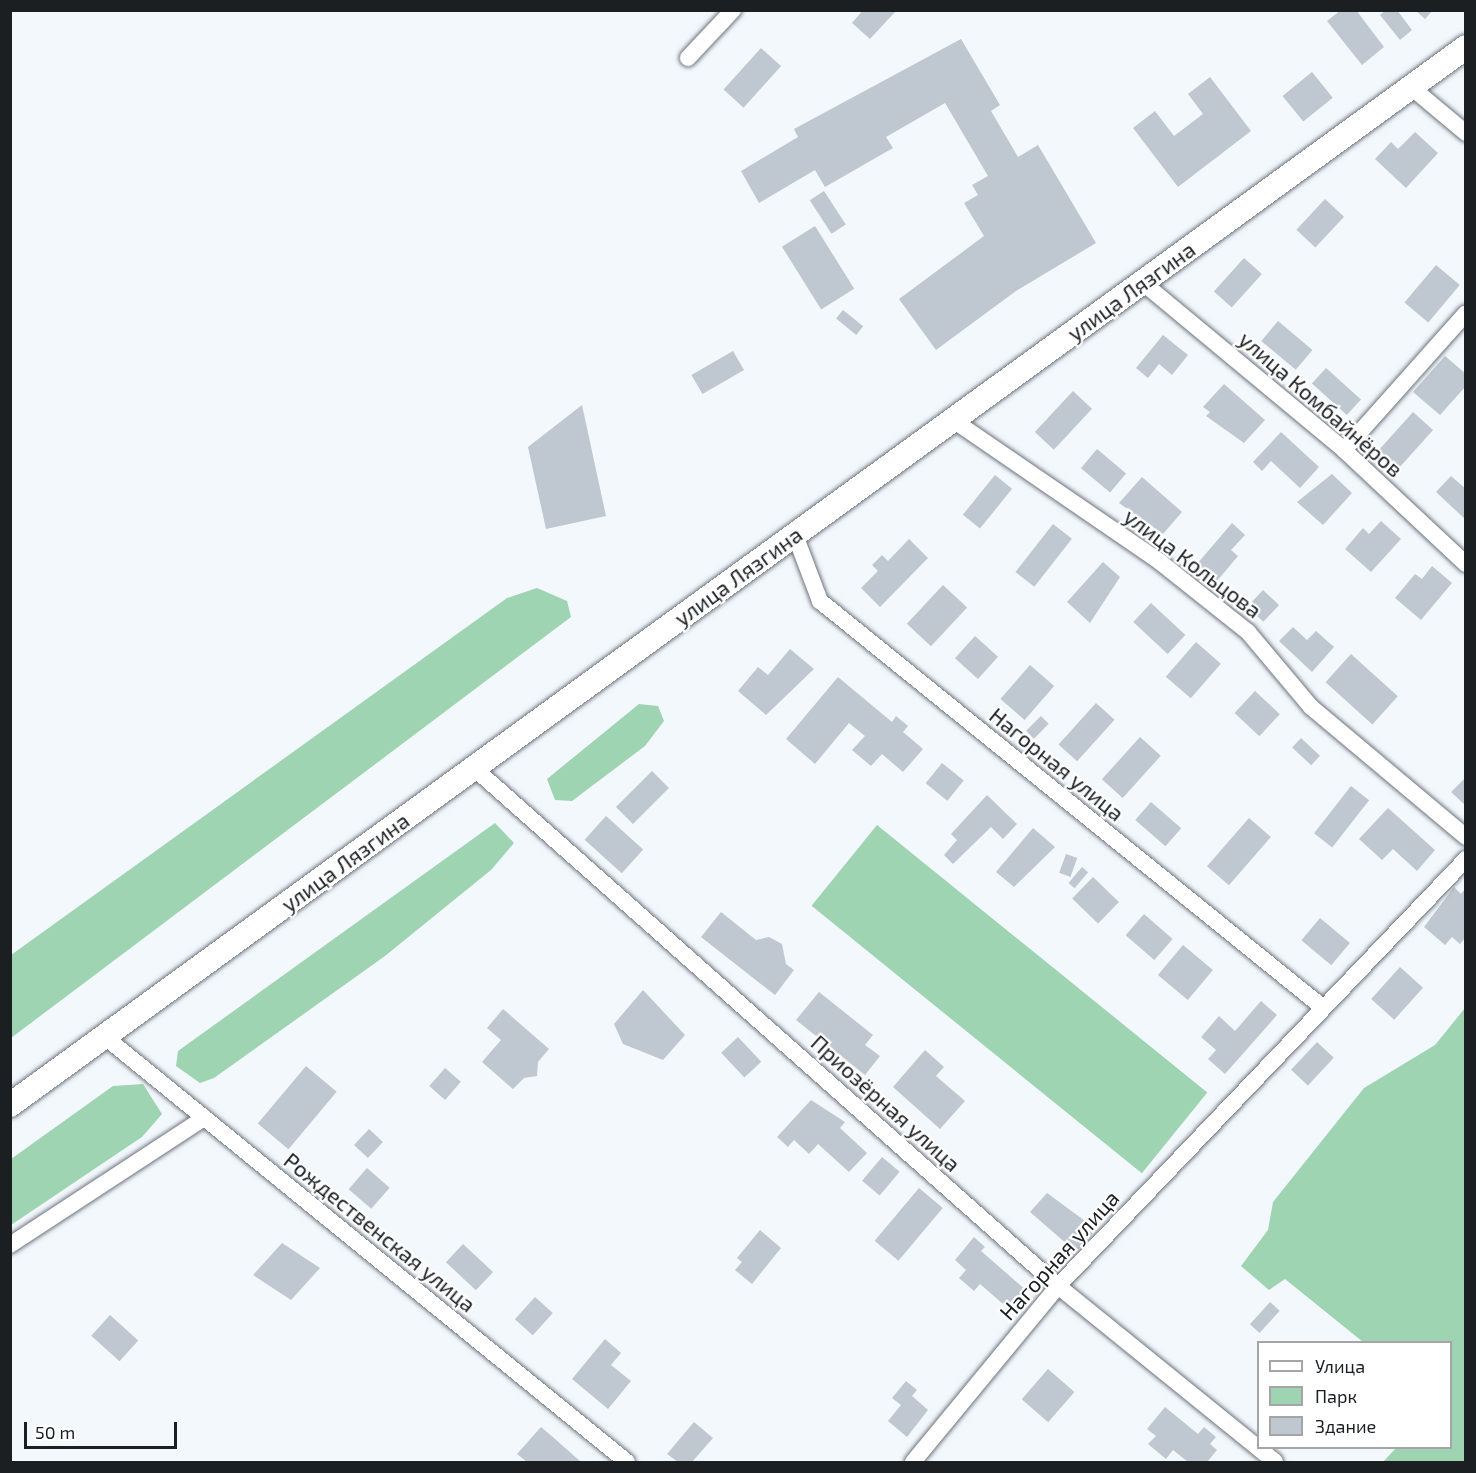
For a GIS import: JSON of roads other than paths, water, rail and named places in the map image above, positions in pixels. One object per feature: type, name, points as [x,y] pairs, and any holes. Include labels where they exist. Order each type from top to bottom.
[{"type":"main road","name":"улица Лязгина","points":[[10,1105],[1466,47]]},
{"type":"street","points":[[688,58],[734,10]]},
{"type":"street","points":[[1411,87],[1466,133]]},
{"type":"street","name":"улица Комбайнёров","points":[[1142,282],[1344,450],[1466,564]]},
{"type":"street","points":[[1344,450],[1466,313]]},
{"type":"street","name":"улица Кольцова","points":[[953,420],[1161,562],[1248,632],[1311,707],[1466,837]]},
{"type":"street","name":"Нагорная улица","points":[[795,535],[820,602],[1321,1006]]},
{"type":"street","name":"Приозёрная улица","points":[[474,768],[1058,1286],[1257,1447]]},
{"type":"street","name":"Нагорная улица","points":[[913,1462],[1058,1286],[1321,1006],[1466,859]]},
{"type":"street","name":"Рождественская улица","points":[[105,1037],[627,1462]]},
{"type":"street","points":[[10,1245],[204,1118]]},
{"type":"street","name":"Приозёрная улица","points":[[1259,1449],[1275,1462]]}]
